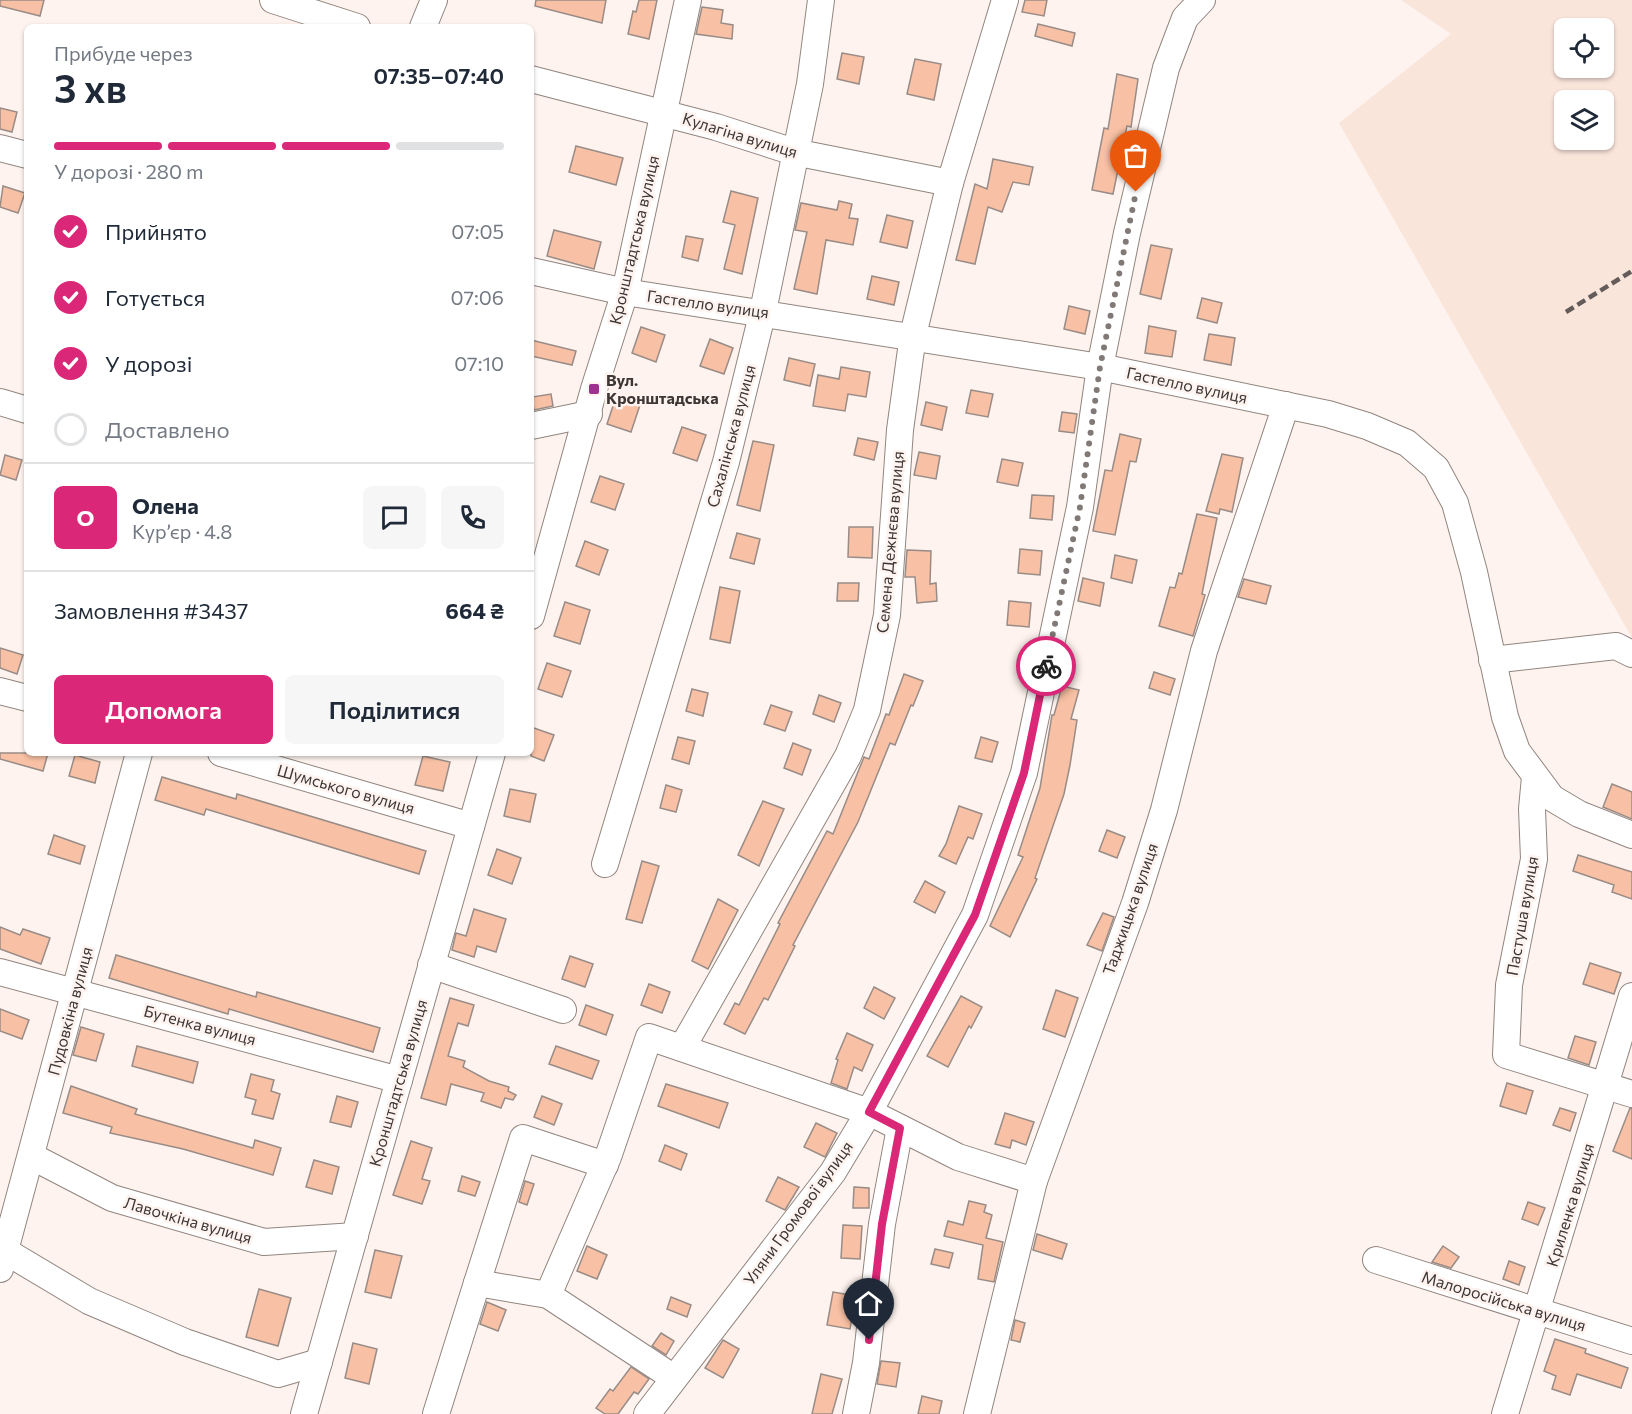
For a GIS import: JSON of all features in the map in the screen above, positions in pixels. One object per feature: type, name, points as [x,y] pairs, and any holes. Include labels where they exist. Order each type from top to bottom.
[{"type":"street","points":[[273,0],[348,24]]},
{"type":"street","points":[[424,24],[434,0]]},
{"type":"street","name":"Кронштадтська вулиця","points":[[534,606],[625,292],[688,0]]},
{"type":"street","name":"Сахалінська вулиця","points":[[605,864],[726,462],[763,311],[794,152],[810,84],[821,0]]},
{"type":"street","name":"Семена Дежнєва вулиця","points":[[682,1047],[848,756],[867,710],[887,615],[900,430],[914,335],[950,183],[1005,0]]},
{"type":"street","name":"Уляни Громової вулиця","points":[[646,1414],[833,1172],[869,1112],[975,915],[1024,773],[1080,507],[1100,367],[1127,233],[1166,68],[1185,18],[1202,0]]},
{"type":"street","name":"Кулагіна вулиця","points":[[534,80],[716,127],[794,152],[950,183]]},
{"type":"street","points":[[0,148],[24,153]]},
{"type":"street","name":"Гастелло вулиця","points":[[534,272],[625,292],[763,311],[1100,367],[1286,405],[1367,426],[1407,443],[1436,468],[1455,503],[1474,572],[1505,717],[1517,751],[1552,798],[1579,814],[1632,835]]},
{"type":"street","points":[[0,402],[24,409]]},
{"type":"street","name":"Таджицька вулиця","points":[[977,1414],[1034,1181],[1135,903],[1164,810],[1204,651],[1286,405]]},
{"type":"street","points":[[534,425],[589,414]]},
{"type":"street","points":[[1492,660],[1616,646],[1632,654]]},
{"type":"street","points":[[0,691],[24,697]]},
{"type":"street","name":"Пудовкіна вулиця","points":[[2,1256],[138,756]]},
{"type":"street","name":"Шумського вулиця","points":[[231,756],[471,826]]},
{"type":"street","name":"Кронштадтська вулиця","points":[[304,1414],[491,756]]},
{"type":"street","name":"Пастуша вулиця","points":[[1535,777],[1532,809],[1534,859],[1509,985],[1506,1055],[1606,1085]]},
{"type":"street","points":[[432,965],[563,1010]]},
{"type":"street","name":"Бутенка вулиця","points":[[0,972],[399,1080]]},
{"type":"street","name":"Криленка вулиця","points":[[1505,1414],[1632,996]]},
{"type":"street","points":[[548,1295],[605,1165],[649,1037],[869,1112],[958,1157],[1034,1181]]},
{"type":"street","points":[[1606,1085],[1632,1094]]},
{"type":"street","points":[[856,1414],[866,1363],[882,1224],[900,1128]]},
{"type":"street","points":[[436,1414],[523,1138],[605,1165]]},
{"type":"street","name":"Лавочкіна вулиця","points":[[31,1156],[112,1198],[264,1242],[355,1236]]},
{"type":"street","points":[[2,1256],[89,1301],[185,1342],[278,1374],[319,1362]]},
{"type":"street","name":"Малоросійська вулиця","points":[[1376,1260],[1632,1341]]},
{"type":"street","points":[[477,1283],[548,1295],[674,1378]]},
{"type":"shaded area","points":[[1401,0],[1632,0],[1632,638],[1339,123],[1451,34]]},
{"type":"building","points":[[0,0],[44,0],[40,16],[0,6]]},
{"type":"building","points":[[536,0],[606,0],[602,23],[535,6]]},
{"type":"building","points":[[639,0],[657,0],[649,39],[628,34],[633,11],[636,12]]},
{"type":"building","points":[[1025,0],[1047,0],[1044,16],[1022,12]]},
{"type":"building","points":[[702,7],[723,10],[721,23],[733,25],[732,39],[696,34]]},
{"type":"building","points":[[1038,24],[1075,33],[1072,46],[1035,36]]},
{"type":"building","points":[[842,53],[864,57],[859,84],[837,79]]},
{"type":"building","points":[[915,59],[941,64],[934,100],[907,94]]},
{"type":"building","points":[[1117,74],[1138,79],[1131,127],[1127,126],[1113,194],[1092,190],[1104,128],[1108,129]]},
{"type":"building","points":[[0,108],[17,112],[12,132],[0,129]]},
{"type":"building","points":[[576,146],[623,158],[616,185],[569,172]]},
{"type":"building","points":[[993,159],[1033,167],[1029,185],[1013,182],[1002,212],[988,207],[975,264],[956,260],[975,184],[987,189]]},
{"type":"building","points":[[3,186],[24,193],[18,213],[0,207]]},
{"type":"building","points":[[731,191],[758,198],[742,274],[724,269],[735,225],[723,222]]},
{"type":"building","points":[[839,201],[852,204],[849,218],[858,219],[853,245],[826,240],[817,294],[794,289],[807,232],[795,230],[801,203],[837,210]]},
{"type":"building","points":[[887,215],[913,221],[907,248],[880,242]]},
{"type":"building","points":[[554,230],[601,242],[594,269],[547,256]]},
{"type":"building","points":[[686,236],[703,239],[698,261],[682,257]]},
{"type":"building","points":[[1151,245],[1172,249],[1161,299],[1140,294]]},
{"type":"building","points":[[872,276],[899,282],[894,305],[867,299]]},
{"type":"building","points":[[1202,298],[1222,303],[1217,323],[1197,318]]},
{"type":"building","points":[[1069,306],[1090,311],[1085,334],[1064,329]]},
{"type":"building","points":[[1149,326],[1176,331],[1172,357],[1145,353]]},
{"type":"building","points":[[641,327],[665,335],[656,362],[632,353]]},
{"type":"building","points":[[1209,334],[1235,338],[1231,365],[1204,360]]},
{"type":"building","points":[[710,339],[733,348],[724,374],[700,366]]},
{"type":"building","points":[[534,341],[576,351],[572,365],[534,357]]},
{"type":"building","points":[[789,358],[815,364],[810,386],[784,380]]},
{"type":"building","points":[[841,367],[870,372],[866,397],[848,394],[845,411],[813,406],[818,375],[839,379]]},
{"type":"building","points":[[971,390],[993,394],[988,417],[966,413]]},
{"type":"building","points":[[551,394],[553,406],[534,410],[534,397]]},
{"type":"building","points":[[616,397],[640,405],[631,432],[607,424]]},
{"type":"building","points":[[926,402],[947,407],[942,430],[921,425]]},
{"type":"building","points":[[1062,412],[1077,414],[1074,433],[1059,431]]},
{"type":"building","points":[[682,427],[706,435],[697,461],[673,453]]},
{"type":"building","points":[[1120,434],[1141,439],[1136,462],[1130,461],[1115,535],[1093,531],[1105,470],[1112,471]]},
{"type":"building","points":[[858,438],[878,442],[874,460],[854,455]]},
{"type":"building","points":[[753,441],[774,445],[760,511],[737,505]]},
{"type":"building","points":[[919,452],[940,456],[936,479],[914,475]]},
{"type":"building","points":[[1222,454],[1243,458],[1232,512],[1220,509],[1219,514],[1206,511]]},
{"type":"building","points":[[5,455],[22,460],[16,480],[0,475]]},
{"type":"building","points":[[1002,459],[1023,463],[1018,486],[997,482]]},
{"type":"building","points":[[600,476],[624,484],[615,510],[591,502]]},
{"type":"building","points":[[1032,495],[1054,496],[1052,520],[1030,518]]},
{"type":"building","points":[[1197,514],[1217,518],[1202,594],[1205,595],[1193,636],[1159,626],[1170,587],[1175,588],[1179,573],[1182,574]]},
{"type":"building","points":[[849,527],[873,527],[872,558],[848,557]]},
{"type":"building","points":[[737,533],[760,539],[754,564],[730,558]]},
{"type":"building","points":[[585,541],[608,550],[599,575],[576,566]]},
{"type":"building","points":[[1020,549],[1042,551],[1040,575],[1018,573]]},
{"type":"building","points":[[907,550],[931,551],[930,584],[936,583],[937,601],[917,603],[915,577],[905,577]]},
{"type":"building","points":[[1115,555],[1137,560],[1132,583],[1111,578]]},
{"type":"building","points":[[1083,578],[1104,583],[1100,606],[1078,601]]},
{"type":"building","points":[[1244,579],[1271,586],[1266,604],[1238,597]]},
{"type":"building","points":[[838,583],[859,583],[858,601],[837,601]]},
{"type":"building","points":[[720,587],[740,591],[730,643],[710,639]]},
{"type":"building","points":[[1009,601],[1031,603],[1029,627],[1007,625]]},
{"type":"building","points":[[565,602],[590,610],[580,644],[554,636]]},
{"type":"building","points":[[0,648],[23,655],[17,674],[0,668]]},
{"type":"building","points":[[547,663],[571,671],[562,697],[538,689]]},
{"type":"building","points":[[1154,672],[1175,679],[1170,695],[1149,688]]},
{"type":"building","points":[[904,674],[923,681],[913,706],[911,705],[895,745],[890,743],[858,822],[793,945],[795,946],[768,1000],[764,998],[745,1034],[724,1024],[735,1003],[739,1005],[780,924],[778,923],[827,831],[833,834],[864,757],[869,759],[886,714],[889,715]]},
{"type":"building","points":[[1062,686],[1079,690],[1071,719],[1077,720],[1064,794],[1035,878],[1037,879],[1010,937],[990,926],[1023,857],[1018,855],[1040,788],[1052,715],[1054,715]]},
{"type":"building","points":[[692,689],[708,693],[703,716],[686,711]]},
{"type":"building","points":[[819,695],[841,703],[834,722],[813,714]]},
{"type":"building","points":[[771,705],[792,712],[785,731],[764,724]]},
{"type":"building","points":[[534,728],[554,735],[544,761],[531,756],[534,756]]},
{"type":"building","points":[[678,737],[695,741],[689,764],[672,759]]},
{"type":"building","points":[[981,737],[998,742],[992,762],[975,758]]},
{"type":"building","points":[[793,743],[811,750],[802,775],[784,768]]},
{"type":"building","points":[[0,753],[47,756],[43,771],[0,759]]},
{"type":"building","points":[[75,756],[100,762],[95,783],[69,776]]},
{"type":"building","points":[[423,756],[450,762],[443,791],[415,785]]},
{"type":"building","points":[[162,777],[236,799],[237,794],[426,851],[419,874],[206,809],[204,815],[155,800]]},
{"type":"building","points":[[1612,784],[1632,792],[1632,819],[1603,807]]},
{"type":"building","points":[[666,785],[682,790],[676,812],[660,808]]},
{"type":"building","points":[[510,789],[536,794],[530,822],[504,816]]},
{"type":"building","points":[[763,801],[784,809],[759,866],[738,855]]},
{"type":"building","points":[[959,806],[982,814],[973,839],[968,837],[956,864],[939,856],[946,844]]},
{"type":"building","points":[[1107,830],[1125,837],[1117,858],[1099,851]]},
{"type":"building","points":[[54,835],[85,846],[80,864],[48,854]]},
{"type":"building","points":[[497,849],[521,858],[512,884],[488,875]]},
{"type":"building","points":[[1578,855],[1632,872],[1632,899],[1612,892],[1614,885],[1573,871]]},
{"type":"building","points":[[642,861],[659,866],[642,923],[626,919]]},
{"type":"building","points":[[925,881],[945,892],[935,913],[914,902]]},
{"type":"building","points":[[718,899],[738,910],[708,969],[692,961]]},
{"type":"building","points":[[474,909],[506,919],[496,952],[477,946],[474,957],[452,950],[456,933],[466,936]]},
{"type":"building","points":[[1103,913],[1114,917],[1102,951],[1087,945]]},
{"type":"building","points":[[0,927],[20,935],[23,929],[50,938],[41,964],[0,949]]},
{"type":"building","points":[[116,955],[256,997],[257,992],[380,1028],[373,1052],[229,1009],[228,1014],[109,978]]},
{"type":"building","points":[[570,956],[593,964],[585,987],[562,979]]},
{"type":"building","points":[[1590,963],[1621,973],[1614,994],[1583,984]]},
{"type":"building","points":[[649,984],[670,992],[662,1013],[641,1005]]},
{"type":"building","points":[[874,987],[895,998],[884,1019],[864,1008]]},
{"type":"building","points":[[1056,990],[1078,998],[1065,1037],[1043,1029]]},
{"type":"building","points":[[961,996],[982,1007],[971,1028],[969,1026],[948,1067],[927,1056]]},
{"type":"building","points":[[450,998],[474,1005],[468,1026],[458,1023],[448,1056],[465,1061],[463,1067],[489,1081],[509,1087],[508,1091],[516,1095],[513,1100],[505,1098],[501,1108],[481,1101],[484,1093],[451,1084],[446,1105],[421,1098]]},
{"type":"building","points":[[586,1005],[613,1015],[606,1035],[579,1025]]},
{"type":"building","points":[[0,1009],[29,1020],[22,1039],[0,1031]]},
{"type":"building","points":[[81,1027],[104,1034],[96,1061],[73,1055]]},
{"type":"building","points":[[847,1033],[873,1045],[862,1071],[854,1067],[847,1089],[831,1083],[838,1060],[836,1059]]},
{"type":"building","points":[[1575,1036],[1596,1042],[1589,1065],[1568,1058]]},
{"type":"building","points":[[137,1046],[198,1062],[193,1083],[132,1066]]},
{"type":"building","points":[[556,1046],[599,1061],[592,1079],[549,1064]]},
{"type":"building","points":[[251,1074],[274,1080],[271,1091],[280,1094],[273,1119],[252,1114],[256,1100],[245,1097]]},
{"type":"building","points":[[1507,1083],[1533,1091],[1526,1114],[1500,1106]]},
{"type":"building","points":[[666,1084],[728,1103],[719,1128],[658,1106]]},
{"type":"building","points":[[71,1086],[137,1109],[135,1114],[253,1148],[255,1140],[281,1148],[273,1175],[183,1149],[110,1133],[112,1127],[63,1113]]},
{"type":"building","points":[[337,1096],[358,1102],[351,1127],[330,1122]]},
{"type":"building","points":[[542,1096],[562,1104],[554,1125],[534,1117]]},
{"type":"building","points":[[1560,1108],[1576,1113],[1570,1131],[1553,1125]]},
{"type":"building","points":[[1630,1108],[1632,1109],[1632,1159],[1613,1151]]},
{"type":"building","points":[[1005,1113],[1034,1122],[1026,1145],[1012,1140],[1010,1148],[995,1144]]},
{"type":"building","points":[[816,1123],[837,1133],[825,1157],[804,1147]]},
{"type":"building","points":[[411,1141],[432,1148],[422,1179],[430,1181],[422,1204],[393,1195]]},
{"type":"building","points":[[665,1145],[687,1154],[681,1170],[659,1161]]},
{"type":"building","points":[[314,1160],[339,1167],[332,1194],[306,1187]]},
{"type":"building","points":[[462,1176],[480,1182],[475,1196],[458,1191]]},
{"type":"building","points":[[778,1177],[799,1187],[785,1210],[766,1201]]},
{"type":"building","points":[[525,1181],[534,1184],[527,1205],[519,1202]]},
{"type":"building","points":[[854,1187],[869,1188],[869,1208],[853,1208]]},
{"type":"building","points":[[969,1201],[986,1205],[984,1212],[992,1215],[986,1238],[1003,1242],[994,1282],[978,1279],[983,1245],[944,1236],[948,1221],[963,1225]]},
{"type":"building","points":[[1528,1202],[1545,1208],[1538,1225],[1522,1219]]},
{"type":"building","points":[[843,1225],[862,1226],[860,1259],[841,1258]]},
{"type":"building","points":[[1037,1234],[1067,1244],[1062,1259],[1033,1250]]},
{"type":"building","points":[[587,1246],[607,1255],[597,1279],[577,1271]]},
{"type":"building","points":[[1443,1246],[1459,1257],[1451,1268],[1432,1262]]},
{"type":"building","points":[[935,1249],[953,1253],[949,1268],[931,1264]]},
{"type":"building","points":[[375,1250],[402,1256],[391,1298],[365,1292]]},
{"type":"building","points":[[1509,1261],[1525,1267],[1519,1285],[1503,1279]]},
{"type":"building","points":[[259,1289],[291,1298],[278,1346],[246,1337]]},
{"type":"building","points":[[833,1292],[856,1296],[850,1329],[827,1325]]},
{"type":"building","points":[[671,1297],[691,1305],[687,1317],[667,1309]]},
{"type":"building","points":[[487,1302],[506,1310],[498,1331],[480,1324]]},
{"type":"building","points":[[1015,1320],[1025,1323],[1020,1342],[1011,1340]]},
{"type":"building","points":[[661,1333],[674,1341],[666,1355],[652,1346]]},
{"type":"building","points":[[1555,1339],[1586,1349],[1585,1353],[1628,1368],[1621,1388],[1577,1374],[1570,1395],[1552,1389],[1556,1376],[1544,1371]]},
{"type":"building","points":[[723,1340],[739,1349],[723,1378],[705,1368]]},
{"type":"building","points":[[353,1343],[377,1349],[369,1384],[345,1378]]},
{"type":"building","points":[[881,1361],[900,1363],[896,1387],[877,1384]]},
{"type":"building","points":[[631,1367],[649,1379],[638,1394],[634,1392],[618,1414],[605,1414],[596,1408],[610,1389],[613,1391]]},
{"type":"building","points":[[821,1374],[842,1379],[832,1414],[812,1414]]},
{"type":"building","points":[[922,1396],[942,1401],[939,1414],[918,1414]]},
{"type":"railway","points":[[1566,312],[1632,271]]},
{"type":"way so far","points":[[1046,666],[1080,507],[1100,367],[1136,192]]},
{"type":"place","name":"Вул. Кронштадська","points":[[594,389]]},
{"type":"route","points":[[869,1340],[882,1224],[900,1128],[869,1112],[975,915],[1024,773],[1046,666]]}]
